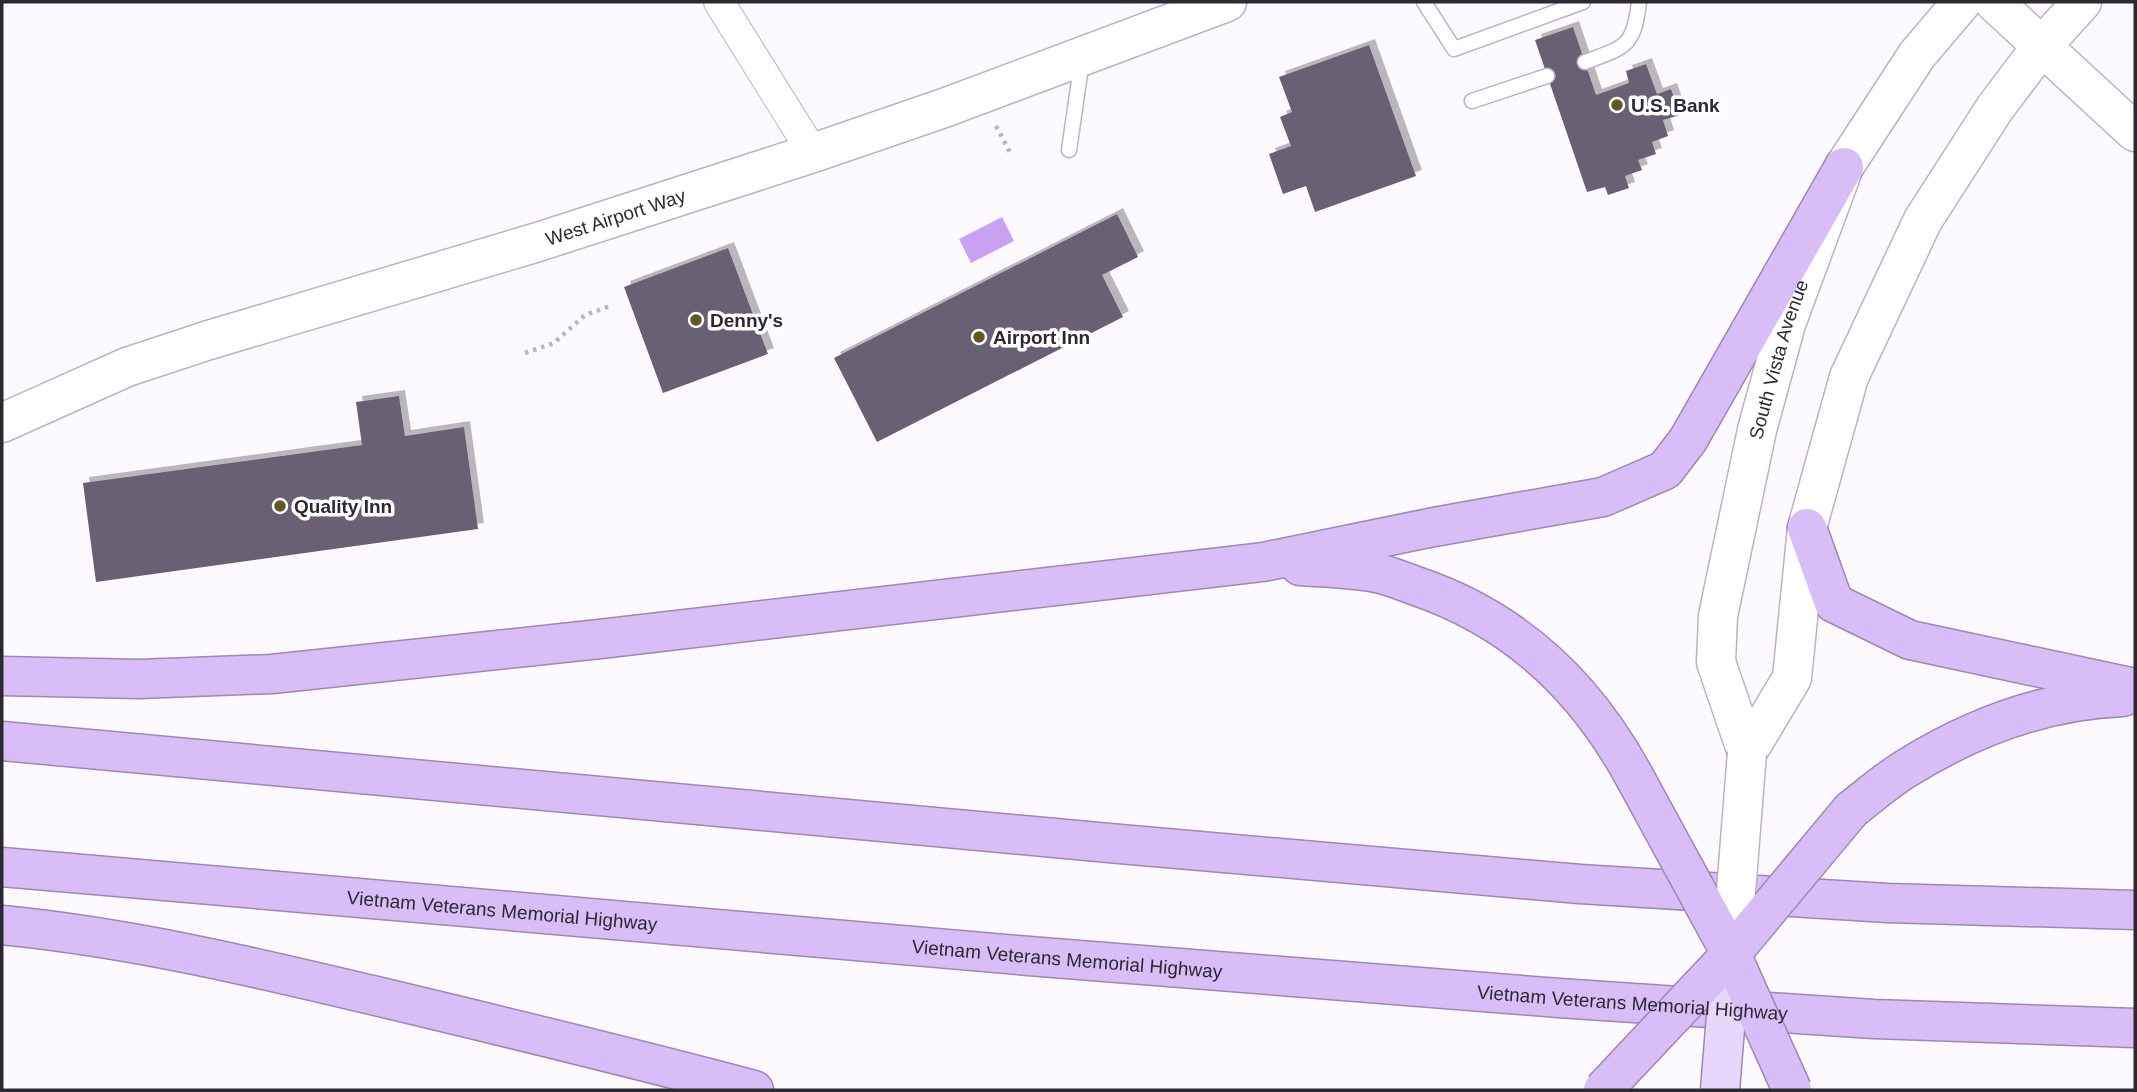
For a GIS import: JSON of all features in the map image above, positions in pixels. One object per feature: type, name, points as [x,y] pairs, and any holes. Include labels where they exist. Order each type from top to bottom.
[{"type":"highway","points":[[2,676],[139,679],[271,674],[600,639],[1263,562],[1434,527],[1603,497],[1665,470],[1688,440],[1844,167]]},
{"type":"highway","points":[[1807,528],[1834,603],[1910,640],[2135,688]]},
{"type":"highway","points":[[1263,562],[1380,574],[1435,592],[1489,617],[1539,654],[1580,696],[1614,740],[1731,954],[1792,1090]]},
{"type":"highway","points":[[1603,1090],[1731,954],[1851,810],[1905,769],[1965,735],[2036,709],[2103,698],[2135,696]]},
{"type":"highway","points":[[2,741],[1580,884],[1888,903],[2135,909]]},
{"type":"highway","name":"Vietnam Veterans Memorial Highway","points":[[2,867],[1002,954],[1559,999],[1874,1019],[2135,1028]]},
{"type":"highway","points":[[2,925],[219,958],[618,1054],[754,1090]]},
{"type":"main road","name":"West Airport Way","points":[[2,423],[127,367],[538,242],[813,153],[944,108],[1227,2]]},
{"type":"main road","name":"South Vista Avenue","points":[[1720,1090],[1746,753],[1716,662],[1718,616],[1767,391],[1786,324],[1844,167],[1917,55],[1962,2]]},
{"type":"main road","points":[[1994,2],[2135,132]]},
{"type":"main road","points":[[2040,47],[2082,2]]},
{"type":"main road","name":"South Vista Avenue","points":[[1746,753],[1792,678],[1807,528],[1849,377],[1923,220],[1994,108],[2040,47]]},
{"type":"street","points":[[719,2],[813,153]]},
{"type":"lane","points":[[1424,2],[1454,49],[1583,2]]},
{"type":"lane","points":[[1585,62],[1618,50],[1629,41],[1637,24],[1639,2]]},
{"type":"lane","points":[[1069,150],[1083,55]]},
{"type":"lane","points":[[1472,101],[1548,76]]},
{"type":"path","points":[[992,119],[1012,156]]},
{"type":"path","points":[[525,354],[554,344],[585,315],[613,306]]},
{"type":"shaded area","points":[[1002,217],[1014,241],[971,263],[959,239]]},
{"type":"building","name":"U.S. Bank","points":[[1573,27],[1596,95],[1629,83],[1626,71],[1646,64],[1657,94],[1671,89],[1680,115],[1663,120],[1668,136],[1652,142],[1656,154],[1638,160],[1642,170],[1625,176],[1629,188],[1608,195],[1605,187],[1587,192],[1535,40]]},
{"type":"building","points":[[1369,45],[1416,176],[1315,212],[1306,186],[1283,194],[1269,154],[1291,146],[1280,117],[1292,112],[1279,77]]},
{"type":"building","name":"Airport Inn","points":[[1117,214],[1138,257],[1102,275],[1123,317],[877,442],[834,358]]},
{"type":"building","name":"Denny's","points":[[728,248],[768,354],[663,393],[624,287]]},
{"type":"building","name":"Quality Inn","points":[[399,396],[405,436],[464,427],[478,529],[96,582],[83,483],[362,445],[356,402]]},
{"type":"place","name":"U.S. Bank","points":[[1617,105]]},
{"type":"place","name":"Denny's","points":[[696,320]]},
{"type":"place","name":"Airport Inn","points":[[979,337]]},
{"type":"place","name":"Quality Inn","points":[[280,506]]}]
